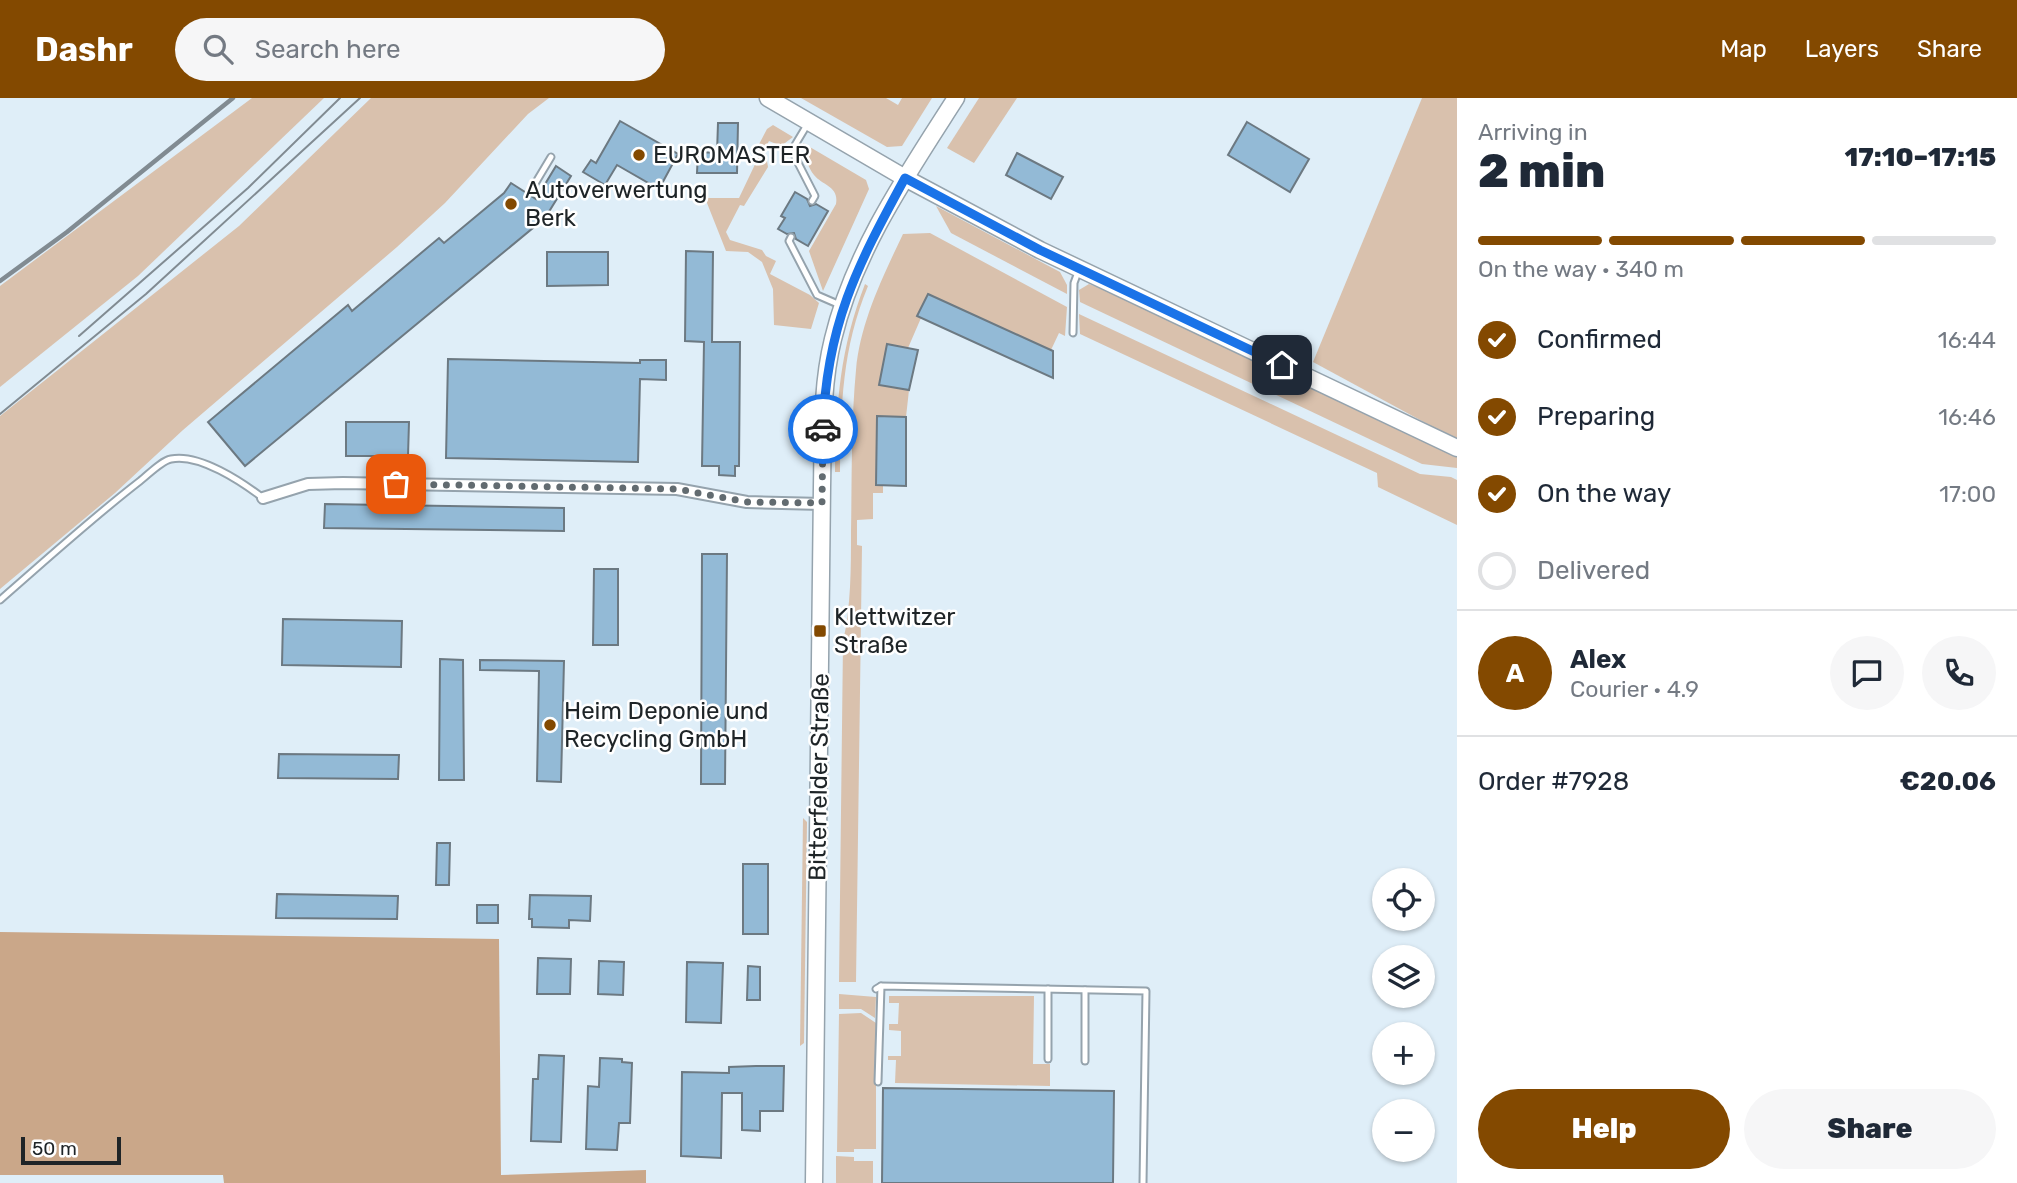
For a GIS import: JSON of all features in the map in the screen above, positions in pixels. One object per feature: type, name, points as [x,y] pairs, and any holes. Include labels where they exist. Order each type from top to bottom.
[{"type":"main road","name":"Bitterfelder Straße","points":[[814,1183],[822,503],[827,377],[833,340],[843,306],[877,229],[905,178],[956,98]]},
{"type":"main road","points":[[772,99],[905,178],[1079,269],[1457,448]]},
{"type":"street","points":[[263,498],[301,485],[325,483],[677,489],[747,502],[822,503]]},
{"type":"lane","points":[[808,122],[795,145],[795,157],[815,196],[812,201]]},
{"type":"lane","points":[[533,187],[551,157]]},
{"type":"lane","points":[[791,237],[789,241],[817,295],[843,306]]},
{"type":"lane","points":[[1073,333],[1074,283],[1079,269]]},
{"type":"lane","points":[[0,600],[113,502],[168,459],[186,458],[215,469],[240,480],[263,498]]},
{"type":"lane","points":[[878,1082],[878,987],[1146,991],[1143,1183]]},
{"type":"lane","points":[[1048,989],[1048,1059]]},
{"type":"lane","points":[[1085,990],[1085,1061]]},
{"type":"shaded area","points":[[252,98],[324,98],[138,276],[0,387],[0,286]]},
{"type":"shaded area","points":[[371,98],[549,98],[528,114],[445,203],[397,247],[183,430],[115,493],[0,589],[0,416],[239,226]]},
{"type":"shaded area","points":[[801,98],[886,98],[898,105],[902,98],[932,98],[902,146],[887,147]]},
{"type":"shaded area","points":[[979,98],[1017,98],[974,163],[947,148]]},
{"type":"shaded area","points":[[1422,98],[1457,98],[1457,440],[1313,362]]},
{"type":"shaded area","points":[[773,125],[793,137],[781,146],[769,141],[762,154],[768,167],[744,206],[740,205],[726,232],[730,240],[762,250],[766,256],[776,261],[770,274],[810,295],[819,303],[811,329],[774,325],[773,289],[762,262],[748,252],[726,251],[705,198],[739,198],[759,156],[757,148],[767,129]]},
{"type":"shaded area","points":[[803,143],[866,180],[869,189],[823,291],[809,251],[836,204],[836,198],[833,190],[812,172]]},
{"type":"shaded area","points":[[936,206],[1060,272],[1067,285],[1067,294],[951,233]]},
{"type":"shaded area","points":[[930,233],[1067,307],[1065,336],[1059,333],[1051,350],[928,294],[908,348],[879,384],[909,390],[906,417],[877,417],[876,485],[883,485],[883,493],[873,493],[873,519],[857,520],[857,545],[862,546],[856,982],[839,982],[843,642],[850,587],[852,430],[858,352],[867,317],[903,234]]},
{"type":"shaded area","points":[[865,284],[868,286],[859,309],[848,355],[842,400],[840,472],[835,472],[841,376],[850,331]]},
{"type":"shaded area","points":[[1089,284],[1135,302],[1457,456],[1457,468],[1422,464],[1080,302],[1079,290]]},
{"type":"shaded area","points":[[1079,314],[1420,474],[1457,480],[1457,525],[1378,487],[1377,473],[1080,334]]},
{"type":"shaded area","points":[[803,818],[807,822],[804,1043],[800,1046]]},
{"type":"shaded area","points":[[0,932],[499,939],[501,1175],[646,1170],[646,1183],[224,1183],[223,1175],[0,1175]]},
{"type":"shaded area","points":[[839,994],[876,997],[875,1018],[861,1009],[839,1009]]},
{"type":"shaded area","points":[[889,996],[1034,996],[1033,1064],[1050,1064],[1050,1086],[895,1083],[896,1060],[888,1060],[888,1056],[901,1056],[901,1031],[889,1030],[889,1024],[898,1024],[899,1003],[889,1003]]},
{"type":"shaded area","points":[[861,1013],[876,1023],[876,1149],[837,1152],[839,1014]]},
{"type":"shaded area","points":[[836,1156],[854,1157],[854,1161],[873,1161],[873,1183],[836,1183]]},
{"type":"building","name":"EUROMASTER","points":[[620,121],[678,154],[659,189],[617,165],[605,185],[583,172],[591,160],[596,163]]},
{"type":"building","points":[[1247,122],[1309,159],[1290,192],[1228,155]]},
{"type":"building","points":[[718,123],[738,123],[737,173],[697,173],[698,152],[717,153]]},
{"type":"building","points":[[1017,153],[1063,177],[1051,199],[1006,175]]},
{"type":"building","points":[[556,166],[571,176],[545,218],[245,466],[208,422],[348,305],[352,311],[439,238],[444,243],[504,193],[511,183],[536,199]]},
{"type":"building","points":[[795,192],[807,199],[810,206],[816,204],[828,211],[808,246],[796,239],[794,233],[787,234],[778,229],[785,218],[781,216]]},
{"type":"building","points":[[686,251],[713,252],[712,342],[740,342],[739,466],[735,466],[735,476],[719,475],[719,466],[702,466],[704,342],[685,341]]},
{"type":"building","points":[[547,252],[608,252],[608,285],[547,286]]},
{"type":"building","points":[[928,294],[1053,351],[1053,378],[917,316]]},
{"type":"building","points":[[887,344],[918,350],[909,390],[879,385]]},
{"type":"building","points":[[448,359],[640,363],[640,360],[666,360],[666,380],[640,379],[638,462],[446,458]]},
{"type":"building","points":[[877,416],[906,417],[906,486],[876,485]]},
{"type":"building","points":[[346,422],[409,422],[408,456],[346,456]]},
{"type":"building","points":[[325,504],[564,508],[564,531],[324,528]]},
{"type":"building","points":[[702,554],[727,554],[725,784],[701,784]]},
{"type":"building","points":[[594,569],[618,569],[618,645],[593,645]]},
{"type":"building","points":[[283,619],[402,621],[401,667],[282,665]]},
{"type":"building","points":[[440,659],[463,660],[464,780],[439,780]]},
{"type":"building","points":[[480,660],[564,661],[561,782],[537,781],[539,671],[480,670]]},
{"type":"building","points":[[279,754],[399,755],[398,779],[278,778]]},
{"type":"building","points":[[437,843],[450,843],[449,885],[436,885]]},
{"type":"building","points":[[743,864],[768,864],[768,934],[743,934]]},
{"type":"building","points":[[277,894],[398,896],[397,919],[276,918]]},
{"type":"building","points":[[530,895],[591,896],[590,921],[569,920],[569,928],[532,927],[532,919],[529,919]]},
{"type":"building","points":[[477,905],[498,905],[498,923],[477,923]]},
{"type":"building","points":[[538,958],[571,959],[570,994],[537,994]]},
{"type":"building","points":[[599,961],[624,962],[623,995],[598,994]]},
{"type":"building","points":[[687,962],[723,963],[721,1023],[686,1022]]},
{"type":"building","points":[[748,966],[760,967],[760,1000],[747,1000]]},
{"type":"building","points":[[539,1055],[564,1056],[561,1142],[531,1141],[533,1079],[538,1079]]},
{"type":"building","points":[[600,1058],[622,1059],[622,1062],[632,1063],[630,1123],[619,1123],[617,1150],[586,1149],[588,1086],[599,1087]]},
{"type":"building","points":[[784,1066],[783,1111],[760,1111],[760,1131],[742,1130],[742,1093],[722,1093],[721,1158],[681,1156],[682,1072],[729,1073],[729,1067]]},
{"type":"building","points":[[883,1088],[1114,1091],[1113,1183],[882,1183]]},
{"type":"tram line","points":[[79,336],[248,188],[340,98]]},
{"type":"tram line","points":[[0,414],[146,294],[360,98]]},
{"type":"railway","points":[[0,281],[67,232],[233,98]]},
{"type":"way so far","points":[[396,484],[677,489],[694,490],[747,502],[822,503],[823,429]]},
{"type":"place","name":"EUROMASTER","points":[[639,155]]},
{"type":"place","name":"Autoverwertung Berk","points":[[511,204]]},
{"type":"place","name":"Klettwitzer Straße","points":[[820,631]]},
{"type":"place","name":"Heim Deponie und Recycling GmbH","points":[[550,725]]},
{"type":"route","points":[[823,429],[830,356],[843,306],[883,218],[905,178],[1040,250],[1282,365]]}]
